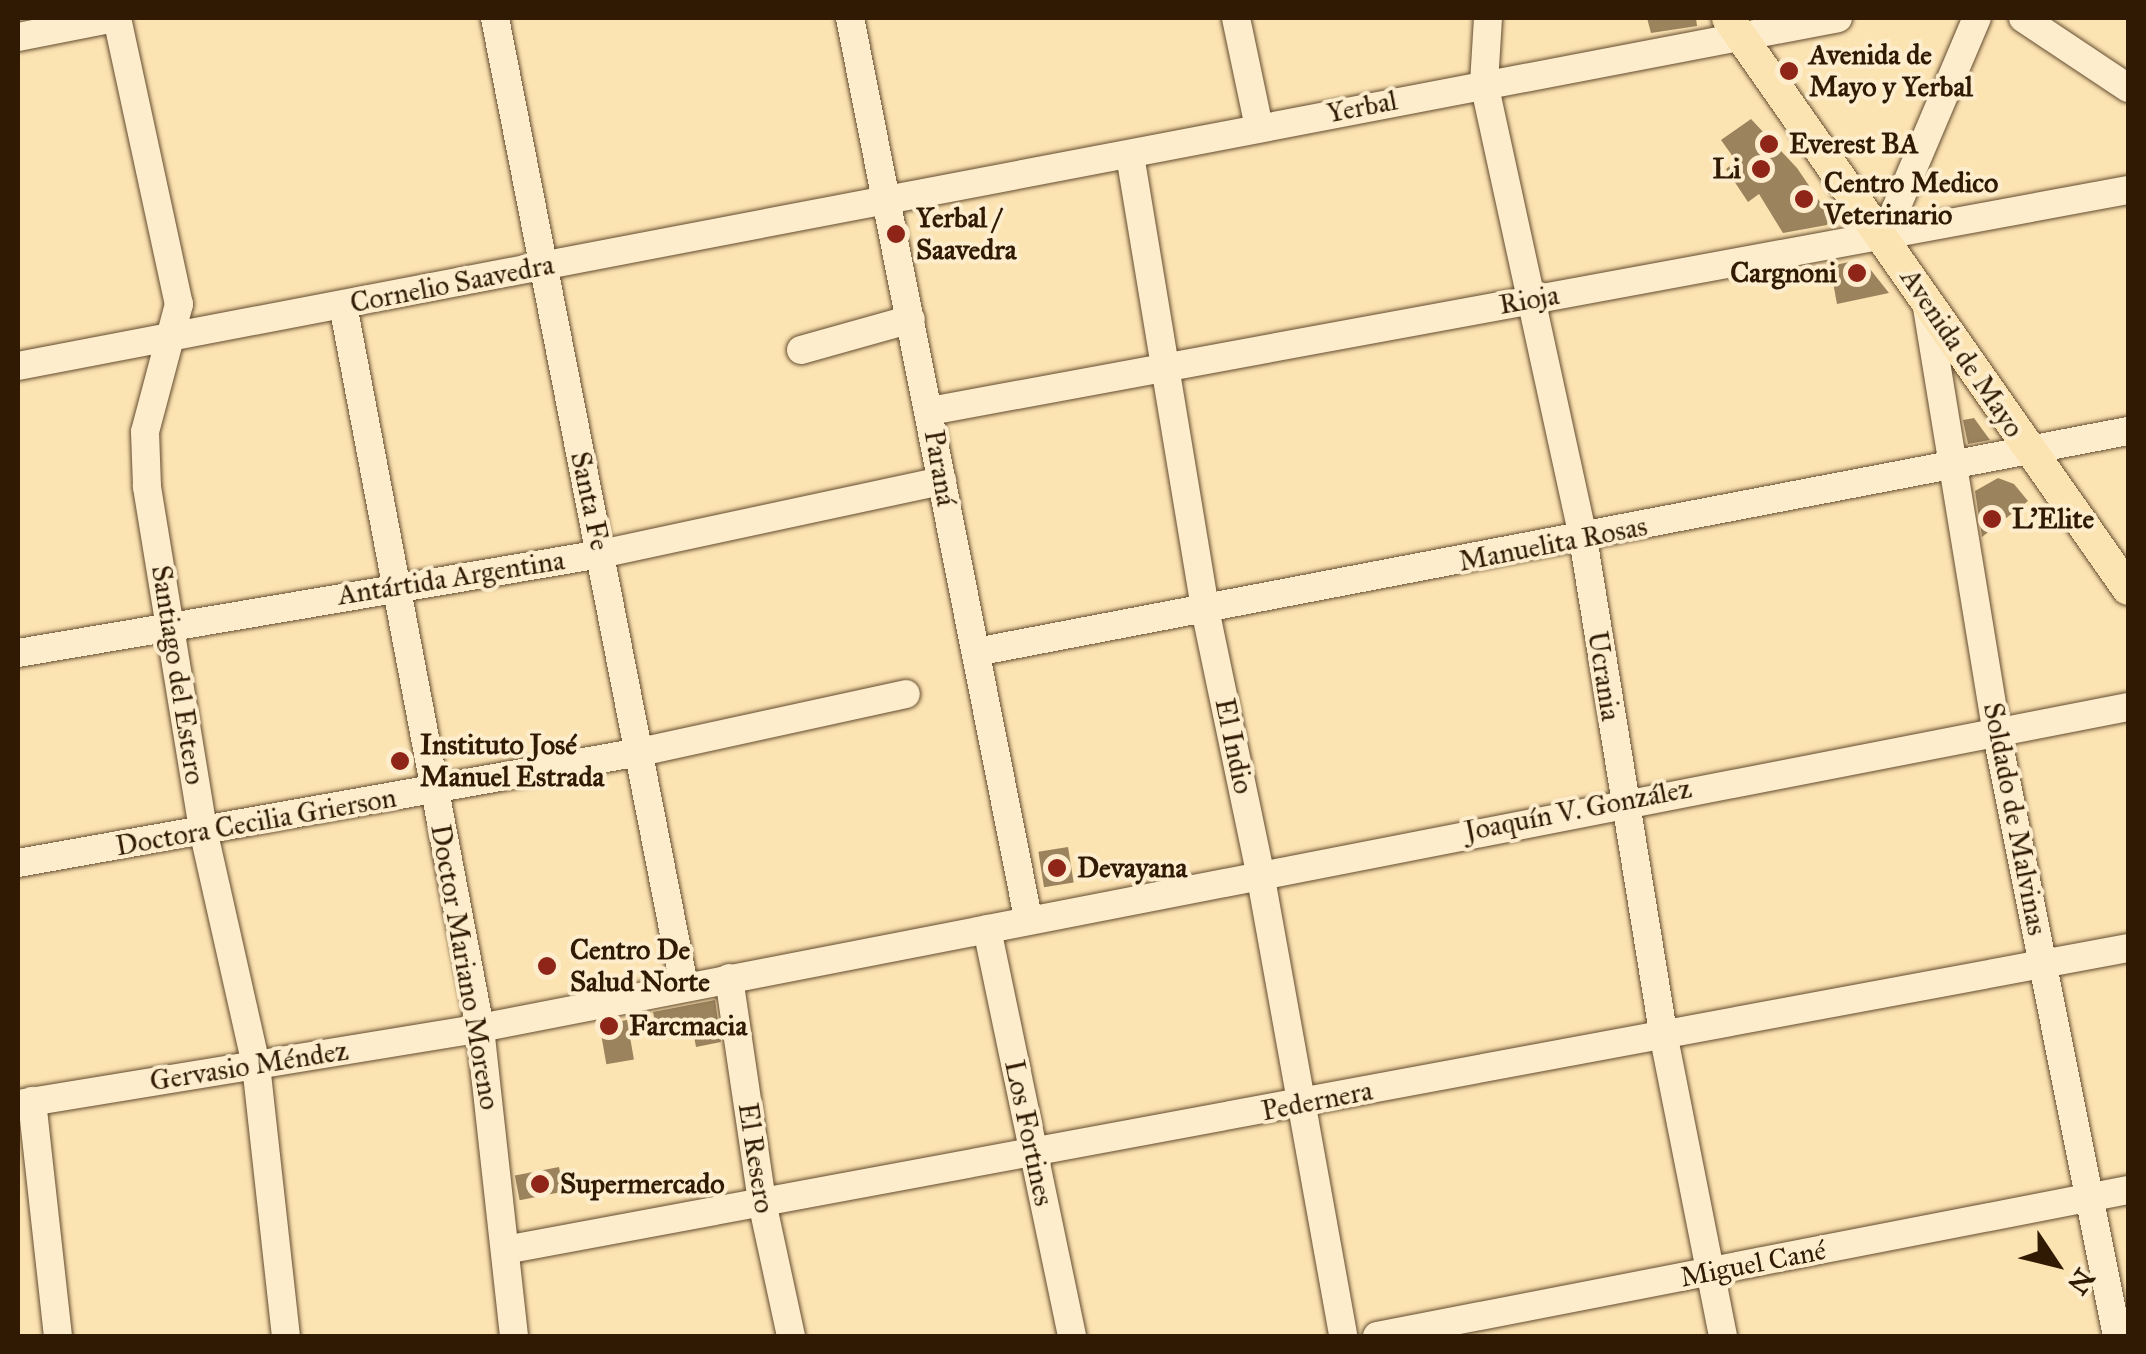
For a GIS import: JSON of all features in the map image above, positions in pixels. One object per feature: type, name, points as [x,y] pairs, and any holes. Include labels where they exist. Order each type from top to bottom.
[{"type":"main road","name":"Avenida de Mayo","points":[[1735,27],[2128,588]]},
{"type":"street","points":[[18,36],[116,18]]},
{"type":"street","name":"Santiago del Estero","points":[[116,18],[180,304],[145,432],[170,626],[204,834],[256,1065],[286,1336]]},
{"type":"street","name":"Santa Fe","points":[[495,18],[684,985]]},
{"type":"street","name":"Paraná","points":[[850,18],[1028,918]]},
{"type":"street","points":[[1236,18],[1260,128]]},
{"type":"street","name":"Ucrania","points":[[1488,18],[1484,84],[1583,538],[1664,1038],[1723,1336]]},
{"type":"street","name":"Yerbal","points":[[887,200],[1484,84],[1735,27],[1838,18]]},
{"type":"street","points":[[1883,239],[1977,18]]},
{"type":"street","points":[[2023,18],[2128,88]]},
{"type":"street","name":"El Indio","points":[[1130,155],[1205,609],[1260,872],[1342,1336]]},
{"type":"street","name":"Rioja","points":[[930,410],[1883,239],[2128,190]]},
{"type":"street","name":"Cornelio Saavedra","points":[[18,366],[887,200]]},
{"type":"street","name":"Soldado de Malvinas","points":[[1926,299],[1950,469],[1996,730],[2117,1336]]},
{"type":"street","name":"Doctor Mariano Moreno","points":[[343,305],[480,1028],[514,1336]]},
{"type":"street","points":[[801,350],[911,319]]},
{"type":"street","name":"Manuelita Rosas","points":[[976,652],[1950,469],[2128,431]]},
{"type":"street","name":"Antártida Argentina","points":[[18,653],[601,554],[942,481]]},
{"type":"street","name":"Doctora Cecilia Grierson","points":[[18,863],[204,834],[640,752],[906,694]]},
{"type":"street","name":"Joaquín V. González","points":[[729,978],[1624,800],[2128,707]]},
{"type":"street","name":"Los Fortines","points":[[987,929],[1072,1336]]},
{"type":"street","name":"Pedernera","points":[[505,1250],[1034,1157],[2128,948]]},
{"type":"street","name":"Gervasio Méndez","points":[[25,1102],[480,1028],[729,978]]},
{"type":"street","name":"El Resero","points":[[729,978],[762,1202],[791,1336]]},
{"type":"street","points":[[25,1102],[58,1336]]},
{"type":"street","name":"Miguel Cané","points":[[1377,1336],[2128,1190]]},
{"type":"building","points":[[1647,18],[1696,18],[1697,26],[1651,33]]},
{"type":"building","points":[[1751,119],[1797,168],[1829,215],[1827,225],[1783,233],[1759,194],[1748,202],[1726,169],[1736,161],[1721,140]]},
{"type":"building","points":[[1854,261],[1870,269],[1889,293],[1837,304],[1830,266]]},
{"type":"building","points":[[1974,418],[1990,440],[1968,444],[1963,420]]},
{"type":"building","name":"L'Elite","points":[[1998,478],[2014,484],[2028,501],[1982,537],[1975,491]]},
{"type":"building","name":"Devayana","points":[[1068,847],[1074,883],[1044,887],[1038,852]]},
{"type":"building","points":[[715,1000],[721,1042],[696,1047],[693,1031],[658,1038],[653,1012]]},
{"type":"building","points":[[627,1020],[634,1059],[606,1064],[599,1025]]},
{"type":"building","name":"Supermercado","points":[[559,1167],[564,1192],[520,1200],[515,1176]]},
{"type":"place","name":"Avenida de Mayo y Yerbal","points":[[1789,71]]},
{"type":"place","name":"Everest BA","points":[[1769,144]]},
{"type":"place","name":"Li","points":[[1761,169]]},
{"type":"place","name":"Centro Medico Veterinario","points":[[1804,199]]},
{"type":"place","name":"Yerbal / Saavedra","points":[[896,234]]},
{"type":"place","name":"Cargnoni","points":[[1857,273]]},
{"type":"place","name":"L'Elite","points":[[1992,519]]},
{"type":"place","name":"Instituto José Manuel Estrada","points":[[400,761]]},
{"type":"place","name":"Devayana","points":[[1057,868]]},
{"type":"place","name":"Centro De Salud Norte","points":[[547,966]]},
{"type":"place","name":"Farcmacia","points":[[609,1026]]},
{"type":"place","name":"Supermercado","points":[[540,1184]]}]
